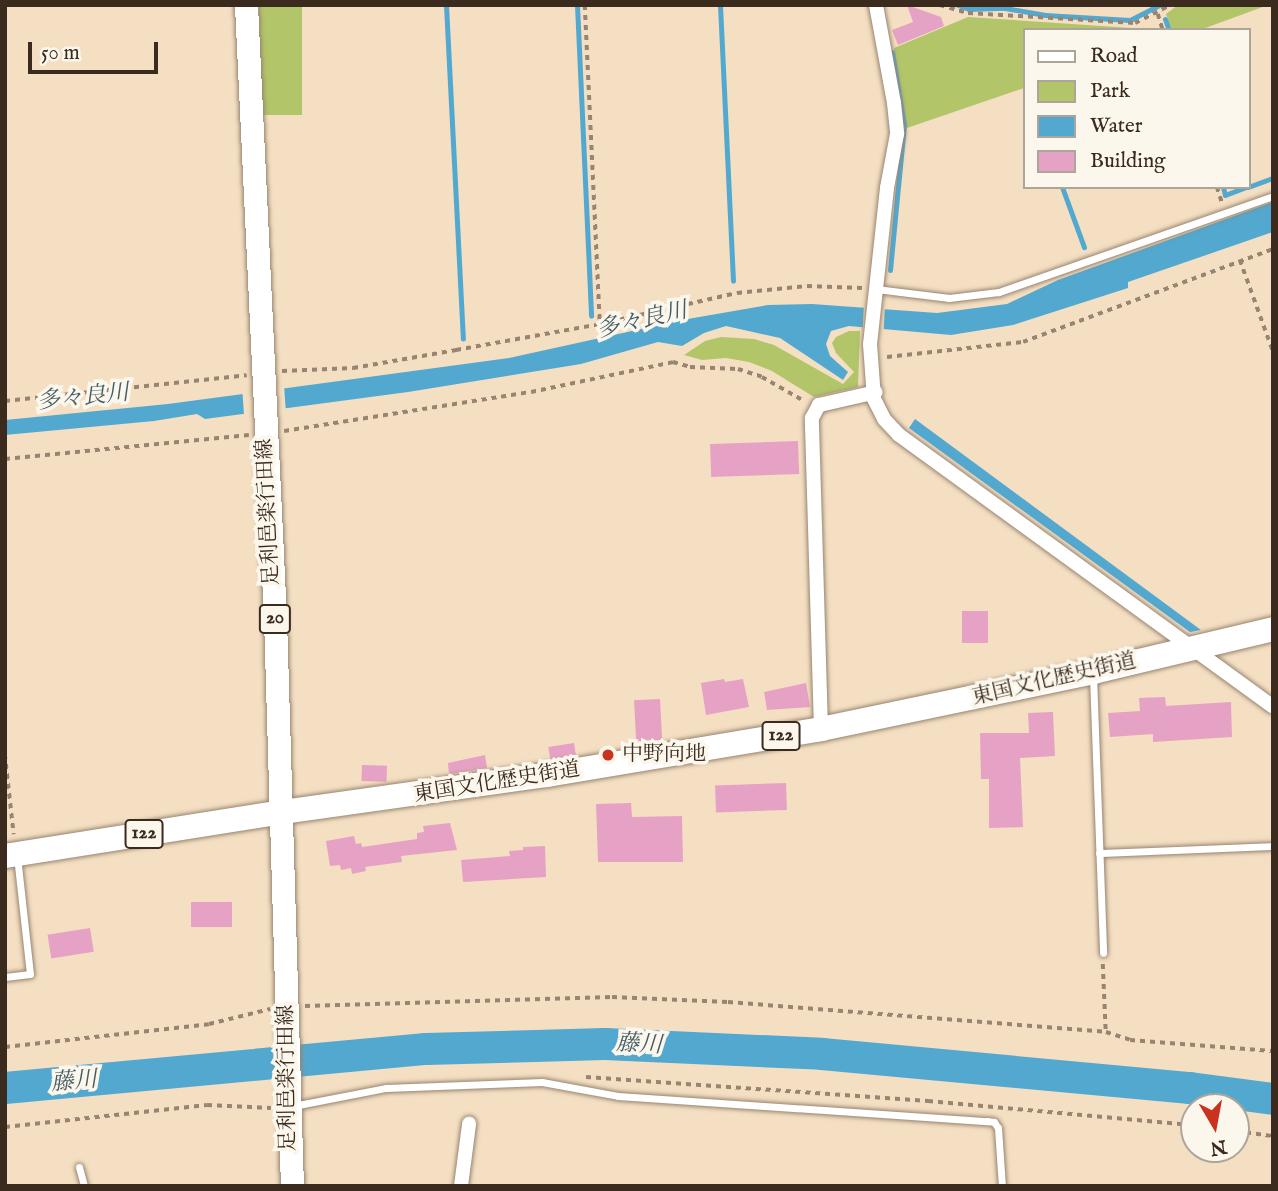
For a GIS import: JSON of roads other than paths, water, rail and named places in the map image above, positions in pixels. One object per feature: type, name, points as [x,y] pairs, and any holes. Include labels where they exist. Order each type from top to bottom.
[{"type":"highway","name":"東国文化歴史街道","points":[[11,855],[283,812],[534,778],[821,729],[1093,672],[1273,629]]},
{"type":"main road","name":"足利邑楽行田線","points":[[246,5],[283,812],[286,1012],[283,1104],[292,1186]]},
{"type":"street","points":[[876,5],[897,134],[887,188],[872,350],[876,392],[874,399],[884,419],[899,435],[1273,707]]},
{"type":"street","points":[[821,729],[812,418],[819,405],[876,392]]},
{"type":"street","points":[[461,1186],[469,1124]]},
{"type":"lane","points":[[876,292],[949,298],[999,292],[1273,196]]},
{"type":"lane","points":[[1093,672],[1103,953]]},
{"type":"lane","points":[[1099,853],[1273,846]]},
{"type":"lane","points":[[5,977],[30,974],[11,855]]},
{"type":"lane","points":[[283,1104],[386,1088],[542,1082],[618,1097],[987,1121],[994,1122],[998,1128],[1002,1186]]},
{"type":"lane","points":[[79,1167],[84,1186]]},
{"type":"water","points":[[1273,202],[1273,232],[1128,282],[1128,288],[1013,325],[951,335],[849,326],[831,331],[826,344],[830,356],[848,372],[843,380],[780,338],[726,326],[704,333],[682,346],[658,342],[581,364],[408,392],[205,419],[197,414],[154,421],[5,435],[5,420],[168,404],[509,358],[682,320],[768,305],[812,304],[937,313],[1007,304],[1058,280]]},
{"type":"water","points":[[915,419],[1201,630],[1190,632],[909,428]]},
{"type":"waterway","points":[[446,5],[463,339]]},
{"type":"waterway","name":"多々良川","points":[[577,5],[591,316]]},
{"type":"waterway","points":[[720,5],[733,281]]},
{"type":"waterway","points":[[958,5],[969,9],[1005,8],[1045,15],[1130,20],[1160,5]]},
{"type":"waterway","points":[[1165,19],[1168,28]]},
{"type":"waterway","points":[[890,270],[904,125],[892,52]]},
{"type":"waterway","points":[[1250,186],[1273,178]]},
{"type":"waterway","points":[[1063,189],[1084,247]]},
{"type":"waterway","points":[[1224,189],[1225,195],[1241,189]]},
{"type":"waterway","name":"藤川","points":[[5,1088],[426,1049],[605,1044],[822,1054],[1190,1088],[1273,1099]]},
{"type":"place","name":"中野向地","points":[[608,755]]}]
